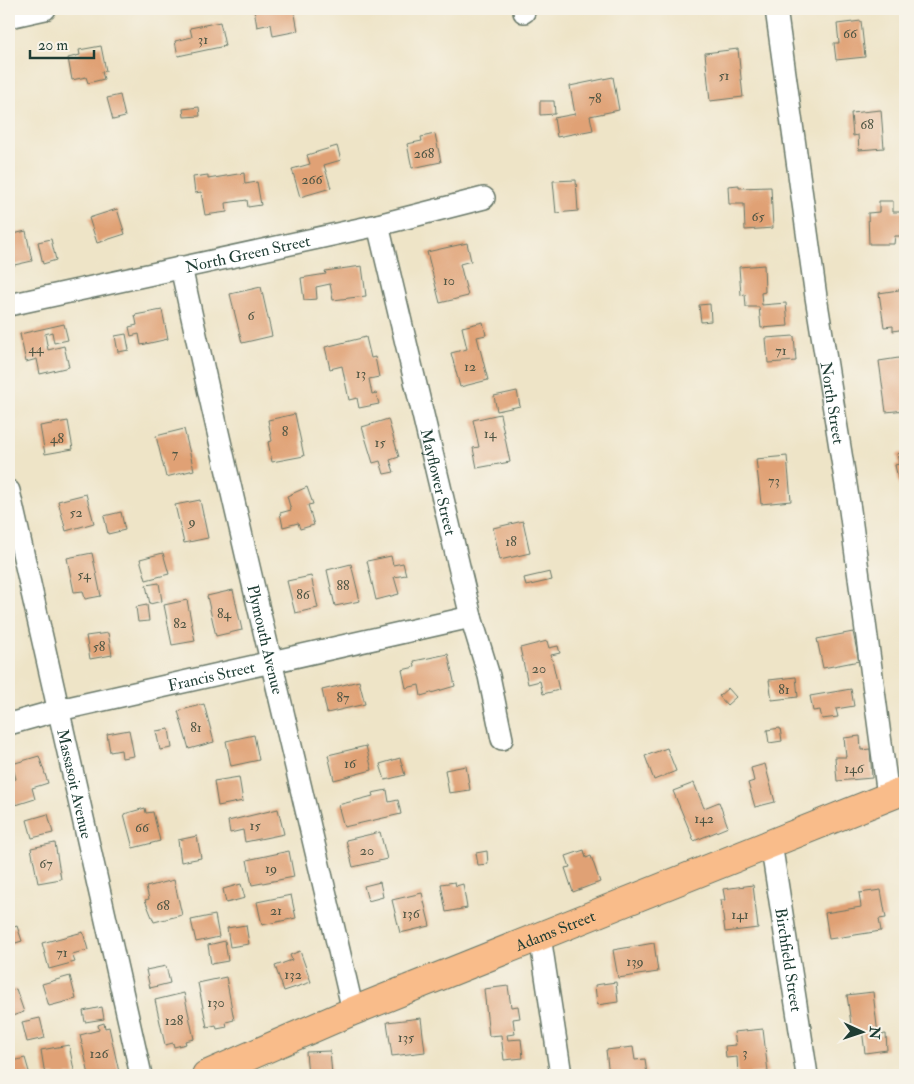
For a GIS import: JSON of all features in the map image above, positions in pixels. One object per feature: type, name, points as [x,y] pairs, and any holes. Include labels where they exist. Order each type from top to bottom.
[{"type":"main road","name":"Adams Street","points":[[206,1075],[353,1011],[897,793]]},
{"type":"street","points":[[9,17],[45,9]]},
{"type":"street","name":"North Street","points":[[776,9],[816,297],[897,793]]},
{"type":"street","name":"North Green Street","points":[[9,305],[378,225],[484,198]]},
{"type":"street","name":"Mayflower Street","points":[[378,225],[471,617],[489,676],[502,739]]},
{"type":"street","name":"Plymouth Avenue","points":[[181,267],[224,468],[273,662],[353,1011]]},
{"type":"street","name":"Massasoit Avenue","points":[[9,491],[141,1075]]},
{"type":"street","name":"Francis Street","points":[[9,724],[59,710],[471,617]]},
{"type":"street","name":"Birchfield Street","points":[[771,843],[807,1075]]},
{"type":"street","points":[[540,936],[561,1075]]},
{"type":"building","points":[[254,9],[294,9],[298,31],[273,36],[271,24],[257,27]]},
{"type":"building","points":[[861,21],[865,57],[836,60],[834,43],[839,43],[837,24]]},
{"type":"building","points":[[220,22],[225,46],[178,56],[175,41],[192,37],[190,28]]},
{"type":"building","points":[[101,46],[106,71],[102,72],[104,79],[88,83],[86,77],[72,80],[68,58],[80,55],[79,50]]},
{"type":"building","points":[[738,49],[743,97],[710,101],[705,53]]},
{"type":"building","points":[[9,62],[14,83],[9,85]]},
{"type":"building","points":[[613,77],[619,110],[590,116],[593,130],[557,137],[554,118],[575,114],[570,86]]},
{"type":"building","points":[[120,95],[125,117],[113,120],[107,98]]},
{"type":"building","points":[[540,101],[554,101],[555,114],[540,115]]},
{"type":"building","points":[[199,107],[200,116],[184,117],[183,109]]},
{"type":"building","points":[[881,110],[884,148],[859,150],[858,135],[853,136],[851,113]]},
{"type":"building","points":[[435,134],[441,162],[412,168],[407,144],[422,141],[421,137]]},
{"type":"building","points":[[337,146],[341,160],[324,165],[331,188],[300,197],[292,169],[310,164],[307,155]]},
{"type":"building","points":[[244,173],[245,184],[257,182],[261,205],[248,207],[247,200],[226,203],[227,212],[205,215],[201,192],[195,193],[193,177],[208,175],[208,179]]},
{"type":"building","points":[[576,180],[578,211],[556,213],[553,181]]},
{"type":"building","points":[[739,185],[739,188],[771,187],[773,228],[745,230],[744,204],[729,204],[728,186]]},
{"type":"building","points":[[879,201],[893,201],[893,212],[904,212],[905,236],[895,236],[894,244],[869,244],[868,213],[879,212]]},
{"type":"building","points":[[117,209],[125,234],[97,243],[89,218]]},
{"type":"building","points":[[26,231],[32,261],[10,266],[9,235]]},
{"type":"building","points":[[51,239],[56,260],[43,264],[38,242]]},
{"type":"building","points":[[467,243],[471,261],[460,264],[468,296],[440,303],[427,252]]},
{"type":"building","points":[[764,265],[765,292],[761,293],[762,305],[786,303],[788,326],[761,328],[759,307],[746,307],[745,294],[741,295],[739,267]]},
{"type":"building","points":[[362,266],[366,296],[333,300],[330,284],[316,287],[317,299],[304,300],[301,278],[326,274],[325,271]]},
{"type":"building","points":[[261,287],[272,336],[242,343],[230,294]]},
{"type":"building","points":[[905,289],[905,329],[893,331],[893,326],[884,327],[879,293]]},
{"type":"building","points":[[710,304],[711,321],[701,322],[699,305]]},
{"type":"building","points":[[162,310],[168,339],[141,345],[139,334],[131,336],[129,327],[137,325],[135,315]]},
{"type":"building","points":[[483,322],[486,335],[477,337],[488,380],[460,387],[451,353],[467,349],[462,327]]},
{"type":"building","points":[[64,324],[68,340],[54,343],[52,332],[45,334],[48,350],[64,346],[69,367],[40,374],[37,359],[26,362],[20,334]]},
{"type":"building","points":[[126,334],[129,350],[118,352],[115,336]]},
{"type":"building","points":[[794,336],[796,361],[768,363],[766,338]]},
{"type":"building","points":[[366,337],[371,358],[375,357],[379,377],[369,379],[372,394],[376,393],[379,404],[359,408],[357,398],[349,400],[342,366],[330,369],[325,347]]},
{"type":"building","points":[[905,357],[905,410],[886,412],[879,361]]},
{"type":"building","points":[[517,391],[520,406],[497,411],[494,396]]},
{"type":"building","points":[[295,414],[304,456],[272,462],[268,442],[272,441],[268,420]]},
{"type":"building","points":[[500,414],[510,462],[477,468],[473,448],[479,447],[473,420]]},
{"type":"building","points":[[388,419],[399,457],[390,460],[394,472],[384,474],[380,461],[373,463],[362,427]]},
{"type":"building","points":[[68,421],[73,449],[45,454],[40,426]]},
{"type":"building","points":[[184,429],[194,470],[166,477],[156,436]]},
{"type":"building","points":[[905,452],[905,486],[900,487],[895,465],[899,464],[897,454]]},
{"type":"building","points":[[787,456],[791,501],[761,504],[756,459]]},
{"type":"building","points":[[307,487],[313,504],[308,505],[314,525],[300,529],[298,523],[283,527],[280,513],[291,510],[287,496]]},
{"type":"building","points":[[86,494],[94,523],[66,531],[58,501]]},
{"type":"building","points":[[200,500],[208,538],[184,543],[175,505]]},
{"type":"building","points":[[121,512],[125,530],[108,534],[104,516]]},
{"type":"building","points":[[523,521],[530,553],[500,560],[493,528]]},
{"type":"building","points":[[92,553],[101,596],[85,599],[83,591],[74,592],[67,558]]},
{"type":"building","points":[[163,553],[169,574],[146,580],[140,559]]},
{"type":"building","points":[[391,556],[393,565],[403,563],[406,575],[394,577],[399,594],[376,600],[367,561]]},
{"type":"building","points":[[351,564],[360,601],[335,606],[327,570]]},
{"type":"building","points":[[550,572],[552,580],[526,586],[524,578]]},
{"type":"building","points":[[311,576],[318,608],[295,613],[287,581]]},
{"type":"building","points":[[159,583],[162,601],[150,604],[146,585]]},
{"type":"building","points":[[233,590],[242,630],[216,636],[207,596]]},
{"type":"building","points":[[187,600],[195,641],[172,645],[164,605]]},
{"type":"building","points":[[147,605],[149,621],[138,622],[136,607]]},
{"type":"building","points":[[853,632],[859,661],[823,668],[817,639]]},
{"type":"building","points":[[108,633],[112,655],[90,659],[86,636]]},
{"type":"building","points":[[547,641],[549,648],[558,646],[560,653],[551,655],[559,690],[543,694],[540,681],[528,684],[520,648]]},
{"type":"building","points":[[448,654],[455,686],[421,696],[419,685],[406,688],[402,670],[415,667],[414,661]]},
{"type":"building","points":[[796,677],[798,697],[772,700],[769,680]]},
{"type":"building","points":[[359,681],[365,704],[327,713],[322,690]]},
{"type":"building","points":[[728,688],[736,697],[727,705],[719,696]]},
{"type":"building","points":[[851,689],[854,706],[836,709],[838,717],[822,719],[820,710],[813,711],[810,696]]},
{"type":"building","points":[[204,704],[214,742],[189,749],[178,711]]},
{"type":"building","points":[[780,728],[782,741],[769,743],[767,730]]},
{"type":"building","points":[[169,729],[172,748],[160,750],[156,731]]},
{"type":"building","points":[[129,730],[134,756],[122,758],[121,750],[110,752],[107,734]]},
{"type":"building","points":[[254,735],[259,760],[231,766],[226,741]]},
{"type":"building","points":[[860,736],[861,750],[870,749],[872,778],[837,781],[835,757],[846,757],[844,738]]},
{"type":"building","points":[[366,746],[372,770],[334,780],[328,755]]},
{"type":"building","points":[[667,748],[676,771],[654,780],[645,756]]},
{"type":"building","points":[[39,756],[48,783],[32,788],[35,799],[16,805],[13,796],[9,797],[9,781],[16,779],[12,764]]},
{"type":"building","points":[[400,758],[405,775],[385,780],[380,764]]},
{"type":"building","points":[[765,764],[775,802],[755,807],[748,783],[754,781],[751,768]]},
{"type":"building","points":[[466,766],[470,790],[449,793],[445,770]]},
{"type":"building","points":[[239,777],[243,801],[218,806],[214,781]]},
{"type":"building","points":[[694,783],[704,808],[719,802],[728,827],[694,841],[673,791]]},
{"type":"building","points":[[387,790],[389,802],[398,800],[401,814],[344,827],[338,805],[373,796],[372,793]]},
{"type":"building","points":[[145,808],[146,813],[153,812],[160,841],[133,848],[124,814]]},
{"type":"building","points":[[278,809],[284,834],[245,842],[243,830],[230,833],[228,821]]},
{"type":"building","points":[[48,814],[53,833],[32,838],[27,820]]},
{"type":"building","points":[[380,832],[387,859],[353,867],[346,840]]},
{"type":"building","points":[[197,836],[201,858],[181,862],[178,840]]},
{"type":"building","points":[[55,843],[61,879],[38,883],[31,848]]},
{"type":"building","points":[[584,850],[586,858],[591,856],[600,882],[573,892],[565,868],[570,867],[566,856]]},
{"type":"building","points":[[289,851],[294,877],[252,885],[247,860]]},
{"type":"building","points":[[487,851],[488,864],[478,865],[476,853]]},
{"type":"building","points":[[174,880],[182,915],[154,922],[145,900],[149,899],[146,887]]},
{"type":"building","points":[[380,882],[383,897],[368,901],[364,886]]},
{"type":"building","points":[[455,882],[456,886],[463,884],[467,908],[446,912],[441,884]]},
{"type":"building","points":[[241,884],[245,898],[226,903],[223,889]]},
{"type":"building","points":[[753,885],[758,928],[725,932],[721,900],[725,900],[723,889]]},
{"type":"building","points":[[881,890],[886,918],[879,919],[881,931],[829,939],[825,913],[861,907],[859,893]]},
{"type":"building","points":[[422,893],[430,926],[400,933],[392,900]]},
{"type":"building","points":[[291,895],[296,918],[262,925],[257,902]]},
{"type":"building","points":[[215,915],[219,937],[196,942],[191,920]]},
{"type":"building","points":[[246,925],[249,944],[230,947],[227,928]]},
{"type":"building","points":[[17,926],[22,941],[9,945],[9,929]]},
{"type":"building","points":[[83,932],[88,950],[72,954],[75,962],[49,969],[42,943]]},
{"type":"building","points":[[225,941],[228,961],[211,964],[208,945]]},
{"type":"building","points":[[654,943],[658,972],[618,978],[613,950]]},
{"type":"building","points":[[300,951],[311,982],[284,991],[275,966],[292,960],[290,955]]},
{"type":"building","points":[[166,966],[170,983],[150,988],[146,970]]},
{"type":"building","points":[[70,976],[76,999],[49,1006],[42,984]]},
{"type":"building","points":[[226,977],[234,1020],[226,1022],[227,1027],[217,1029],[216,1025],[207,1027],[198,983]]},
{"type":"building","points":[[616,982],[618,1002],[597,1005],[595,985]]},
{"type":"building","points":[[508,986],[511,1007],[518,1006],[520,1018],[513,1019],[515,1034],[507,1035],[508,1040],[521,1039],[523,1058],[504,1060],[501,1035],[489,1036],[484,989]]},
{"type":"building","points":[[16,989],[24,1012],[9,1017],[9,991]]},
{"type":"building","points":[[873,992],[878,1035],[886,1034],[887,1050],[865,1053],[862,1029],[852,1031],[847,995]]},
{"type":"building","points":[[184,993],[194,1039],[185,1041],[186,1044],[174,1047],[173,1043],[165,1045],[155,1000]]},
{"type":"building","points":[[102,1007],[104,1019],[85,1022],[83,1011]]},
{"type":"building","points":[[40,1018],[45,1038],[27,1042],[22,1022]]},
{"type":"building","points":[[421,1018],[425,1052],[392,1056],[387,1022]]},
{"type":"building","points":[[104,1023],[105,1028],[109,1027],[119,1072],[89,1075],[80,1035],[99,1030],[98,1025]]},
{"type":"building","points":[[763,1029],[768,1072],[738,1075],[737,1057],[726,1058],[725,1046],[736,1045],[734,1032]]},
{"type":"building","points":[[69,1045],[75,1075],[45,1075],[41,1050]]},
{"type":"building","points":[[633,1047],[635,1060],[645,1059],[647,1075],[609,1075],[606,1050]]},
{"type":"building","points":[[330,1051],[332,1075],[308,1075],[306,1052]]},
{"type":"building","points":[[25,1058],[30,1075],[9,1075],[9,1062]]}]
